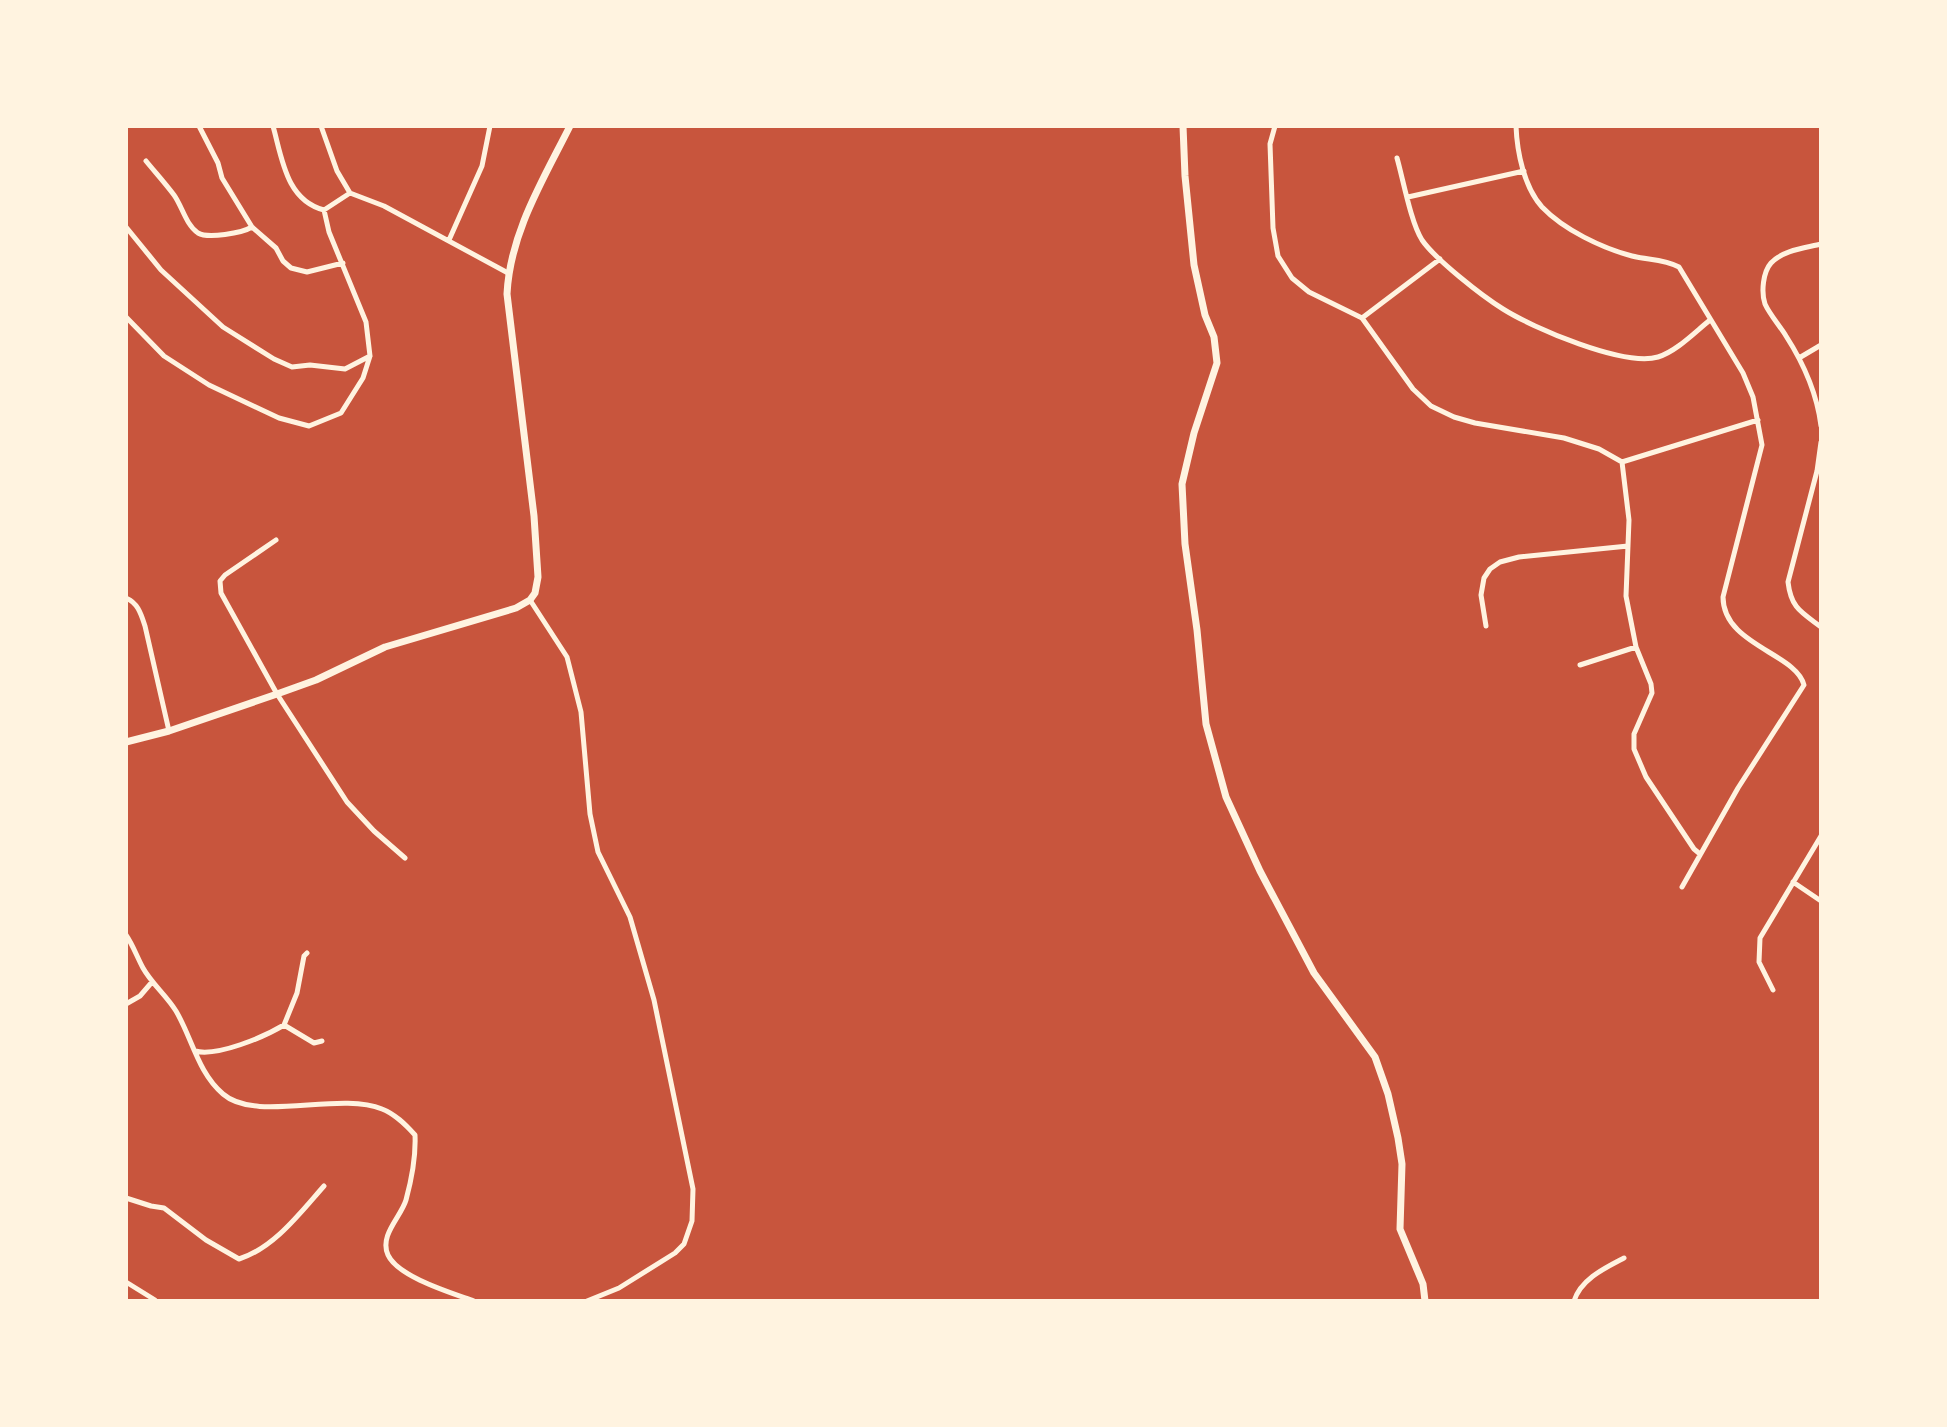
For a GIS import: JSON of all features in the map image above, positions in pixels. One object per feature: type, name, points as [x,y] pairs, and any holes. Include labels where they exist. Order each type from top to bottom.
[{"type":"street","points":[[200,126],[218,163],[222,178],[252,227],[276,248],[283,261],[291,268],[307,272],[343,263]]},
{"type":"street","points":[[273,126],[281,163],[293,189],[313,207],[324,210],[350,193]]},
{"type":"street","points":[[321,126],[337,172],[350,193],[384,206],[508,273]]},
{"type":"street","points":[[449,240],[482,166],[490,126]]},
{"type":"street","points":[[126,742],[169,731],[277,694],[316,680],[385,647],[516,608],[530,600],[535,593],[538,577],[534,516],[507,294],[508,273],[528,210],[570,126]]},
{"type":"street","points":[[1183,126],[1194,265],[1217,363],[1194,433],[1182,484],[1185,544],[1206,724],[1226,797],[1260,871],[1314,973],[1375,1057],[1388,1094],[1402,1164],[1400,1229],[1423,1284],[1425,1301]]},
{"type":"street","points":[[1275,126],[1270,144],[1273,228],[1278,256],[1292,278],[1308,292],[1362,318],[1413,389],[1431,406],[1475,423],[1564,438],[1599,449],[1622,462],[1758,420]]},
{"type":"street","points":[[1516,126],[1524,171],[1541,205],[1555,219],[1592,241],[1632,256],[1669,262],[1679,267],[1743,373],[1754,397],[1762,445],[1723,610],[1729,620],[1748,638],[1797,673],[1803,679],[1804,685],[1738,788],[1682,887]]},
{"type":"street","points":[[1397,158],[1421,238],[1440,259],[1502,309],[1539,328],[1614,355],[1656,358],[1671,351],[1710,320]]},
{"type":"street","points":[[145,161],[176,198],[197,233],[213,235],[252,227]]},
{"type":"street","points":[[1408,197],[1524,171]]},
{"type":"street","points":[[126,317],[164,356],[209,385],[279,418],[309,426],[341,413],[363,378],[370,356],[366,322],[329,232],[324,210]]},
{"type":"street","points":[[126,227],[161,270],[223,327],[274,359],[292,367],[310,365],[345,369],[370,356]]},
{"type":"street","points":[[1821,244],[1778,257],[1770,264],[1765,274],[1765,304],[1800,358],[1814,392],[1821,426]]},
{"type":"street","points":[[1362,318],[1440,259]]},
{"type":"street","points":[[1800,358],[1821,345]]},
{"type":"street","points":[[1821,442],[1817,471],[1788,582],[1790,597],[1797,609],[1821,627]]},
{"type":"street","points":[[1622,462],[1629,520],[1626,596],[1636,647],[1652,693],[1634,734],[1634,749],[1646,777],[1700,854]]},
{"type":"street","points":[[276,540],[225,575],[219,585],[248,645],[346,802],[405,858]]},
{"type":"street","points":[[1486,626],[1481,595],[1484,578],[1490,569],[1500,562],[1519,557],[1628,546]]},
{"type":"street","points":[[126,598],[140,611],[145,626],[169,731]]},
{"type":"street","points":[[530,600],[567,657],[582,712],[590,814],[598,852],[631,917],[654,1000],[693,1189],[692,1221],[684,1244],[675,1253],[619,1288],[587,1301]]},
{"type":"street","points":[[1580,665],[1636,647]]},
{"type":"street","points":[[1773,990],[1759,962],[1759,938],[1821,836]]},
{"type":"street","points":[[1793,882],[1821,901]]},
{"type":"street","points":[[126,935],[152,982],[175,1009],[202,1068],[223,1095],[236,1102],[264,1106],[323,1102],[379,1107],[398,1118],[415,1135],[413,1174],[405,1204],[386,1243],[388,1255],[397,1266],[428,1284],[474,1301]]},
{"type":"street","points":[[195,1051],[204,1053],[219,1050],[263,1036],[284,1026],[297,993],[304,956],[307,953]]},
{"type":"street","points":[[126,1004],[140,996],[152,982]]},
{"type":"street","points":[[284,1026],[314,1043],[322,1041]]},
{"type":"street","points":[[126,1198],[164,1208],[206,1240],[239,1259],[255,1254],[267,1244],[324,1186]]},
{"type":"street","points":[[1574,1301],[1587,1280],[1625,1258]]},
{"type":"street","points":[[126,1282],[155,1300]]}]
